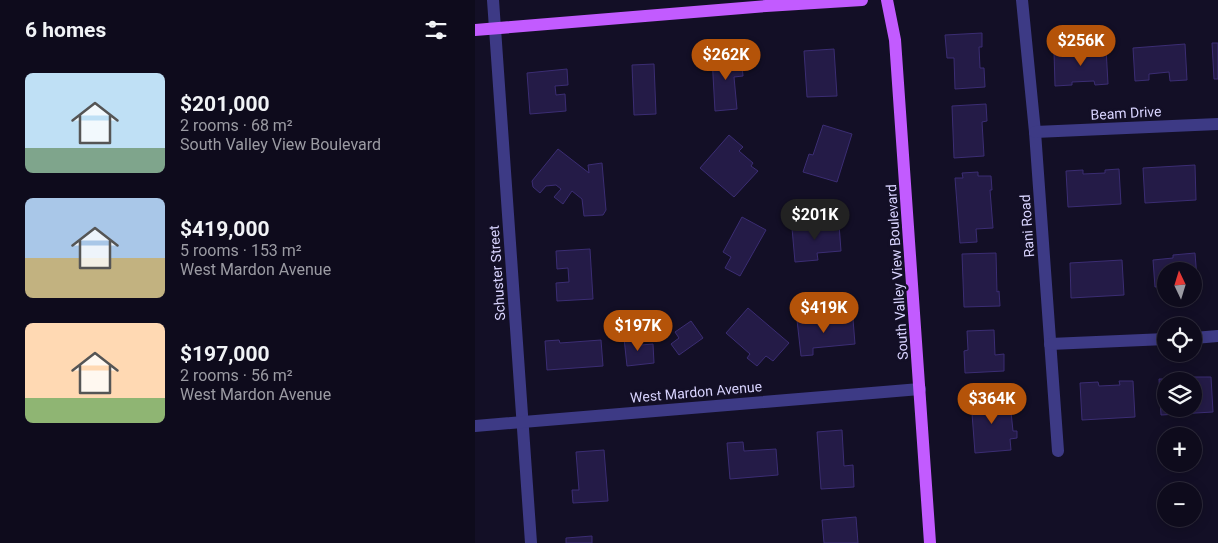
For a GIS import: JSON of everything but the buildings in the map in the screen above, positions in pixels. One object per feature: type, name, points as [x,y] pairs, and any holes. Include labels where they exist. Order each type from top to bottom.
[{"type":"main road","points":[[475,30],[862,0]]},
{"type":"main road","name":"South Valley View Boulevard","points":[[887,0],[895,40],[930,543]]},
{"type":"street","name":"Schuster Street","points":[[493,0],[531,543]]},
{"type":"street","name":"Rani Road","points":[[1022,0],[1035,132],[1058,451]]},
{"type":"street","name":"Beam Drive","points":[[1035,132],[1218,124]]},
{"type":"street","points":[[1202,337],[1218,336]]},
{"type":"street","points":[[1050,344],[1157,339]]},
{"type":"street","name":"West Mardon Avenue","points":[[475,426],[920,389]]}]
